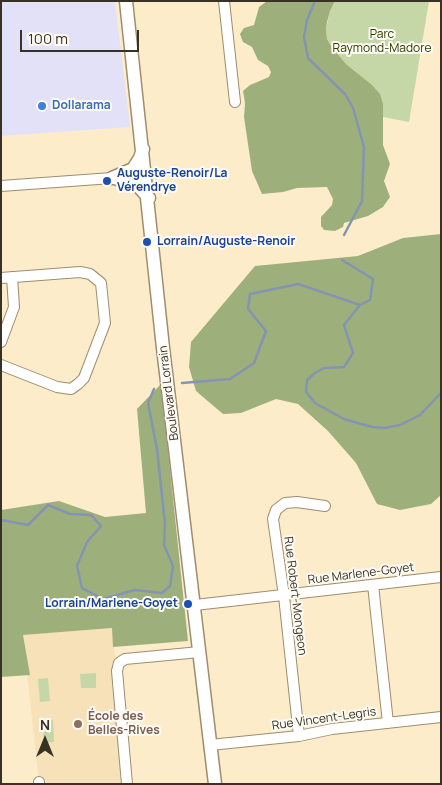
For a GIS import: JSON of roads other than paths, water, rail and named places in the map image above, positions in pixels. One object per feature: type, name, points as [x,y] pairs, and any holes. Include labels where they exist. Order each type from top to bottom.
[{"type":"main road","name":"Boulevard Lorrain","points":[[126,1],[215,784]]},
{"type":"main road","points":[[112,178],[133,170],[143,149]]},
{"type":"main road","points":[[112,178],[137,185],[149,198]]},
{"type":"street","points":[[224,1],[235,102]]},
{"type":"street","points":[[1,186],[112,178]]},
{"type":"street","points":[[1,342],[14,307],[6,277],[80,272],[90,274],[101,283],[105,323],[84,378],[78,384],[71,389],[57,387],[1,365]]},
{"type":"street","name":"Rue Robert-Mongeon","points":[[299,736],[284,596],[273,519],[276,510],[285,504],[297,502],[325,506]]},
{"type":"street","name":"Rue Marlene-Goyet","points":[[195,605],[441,578]]},
{"type":"street","points":[[373,585],[388,723]]},
{"type":"street","points":[[128,784],[117,671],[119,664],[125,659],[200,652]]},
{"type":"street","name":"Rue Vincent-Legris","points":[[210,746],[299,736],[325,730],[441,717]]},
{"type":"waterway","points":[[315,1],[307,20],[304,37],[308,58],[345,94],[353,108],[364,147],[362,201],[344,235]]},
{"type":"waterway","points":[[342,260],[373,279],[370,300],[360,305],[344,325],[353,353],[344,367],[324,368],[315,373],[307,380],[306,392],[315,403],[344,419],[372,427],[385,428],[400,425],[420,415],[441,393]]},
{"type":"waterway","points":[[182,383],[230,379],[254,363],[266,331],[248,309],[250,294],[298,284],[360,305]]},
{"type":"waterway","points":[[1,520],[28,525],[48,505],[70,514],[91,515],[101,526],[87,542],[77,566],[82,588],[103,599],[135,590],[162,593],[170,586],[173,566],[164,545],[165,524],[157,449],[148,403],[154,389]]},
{"type":"place","name":"Dollarama","points":[[42,106]]},
{"type":"place","name":"Auguste-Renoir/La Vérendrye","points":[[107,181]]},
{"type":"place","name":"Lorrain/Auguste-Renoir","points":[[147,242]]},
{"type":"place","name":"Lorrain/Marlene-Goyet","points":[[188,604]]},
{"type":"place","name":"École des Belles-Rives","points":[[78,724]]},
{"type":"park label","name":"Parc Raymond-Madore","points":[[382,42]]}]
